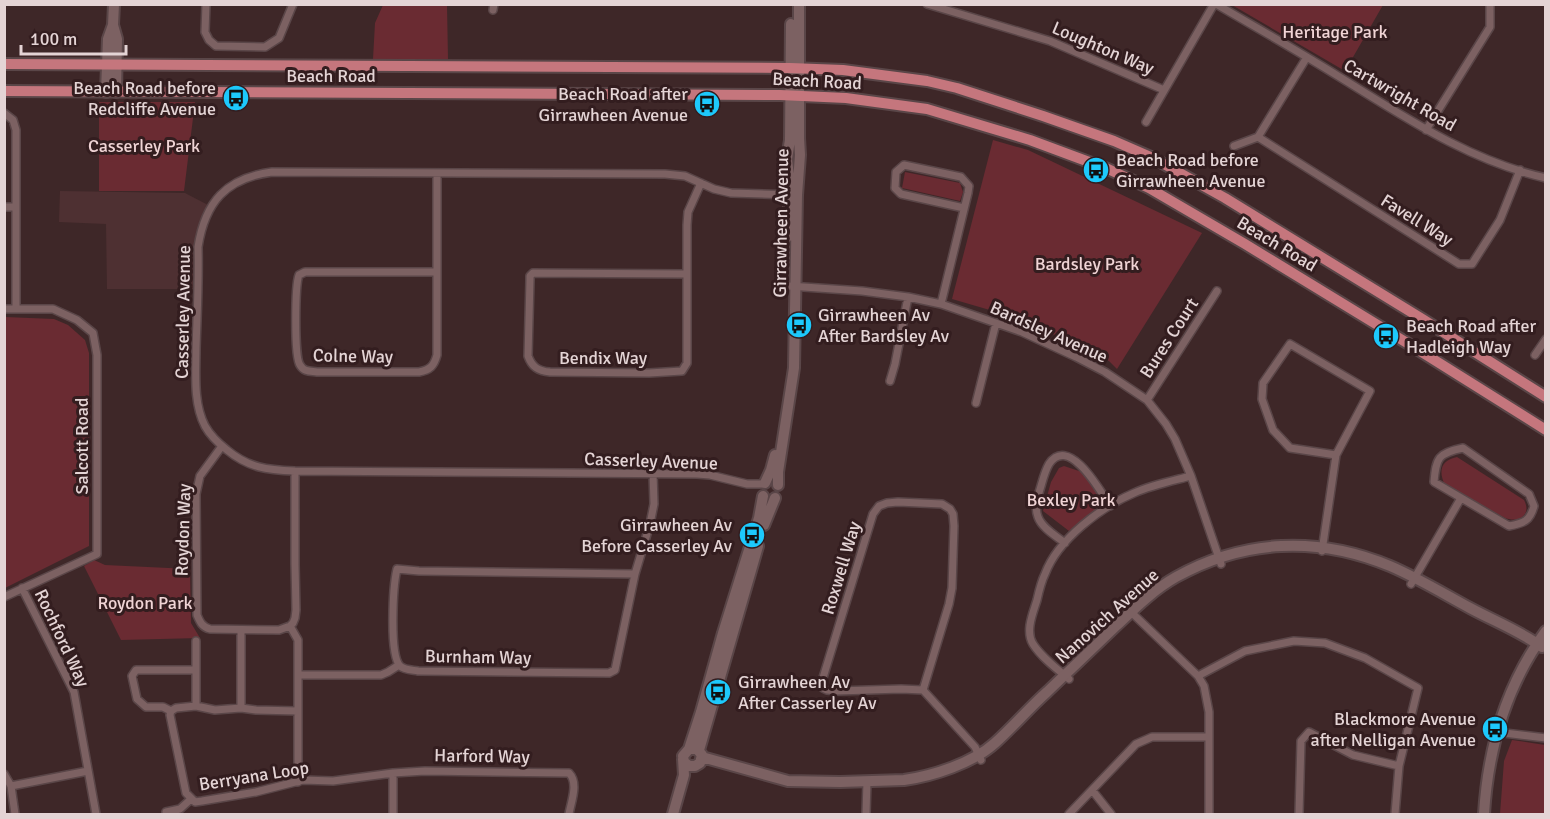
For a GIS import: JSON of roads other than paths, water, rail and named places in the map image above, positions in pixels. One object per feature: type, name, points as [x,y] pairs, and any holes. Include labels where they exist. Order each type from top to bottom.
[{"type":"main road","points":[[111,92],[112,65],[108,39],[113,25],[114,4]]},
{"type":"main road","points":[[792,4],[794,68]]},
{"type":"main road","points":[[794,68],[799,4]]},
{"type":"main road","name":"Beach Road","points":[[4,64],[794,68],[843,70],[927,81],[957,88],[1077,127],[1154,158],[1225,198],[1545,397]]},
{"type":"main road","name":"Girrawheen Avenue","points":[[673,814],[684,776],[695,757],[764,524],[779,493],[778,472],[794,368],[793,195],[787,159],[794,95],[794,68]]},
{"type":"main road","name":"Beach Road","points":[[4,91],[794,95],[846,98],[927,109],[1030,140],[1108,169],[1149,188],[1226,232],[1545,430]]},
{"type":"main road","name":"Girrawheen Avenue","points":[[679,814],[759,518],[763,489],[774,460],[787,374],[793,286]]},
{"type":"main road","points":[[775,498],[768,499],[763,489],[771,481],[778,485]]},
{"type":"main road","name":"Nanovich Avenue","points":[[695,757],[788,781],[867,785],[918,778],[980,757],[1158,589],[1176,578],[1220,561],[1260,548],[1282,545],[1341,550],[1373,560],[1539,647]]},
{"type":"main road","points":[[1484,814],[1487,781],[1513,687],[1539,647],[1545,631]]},
{"type":"main road","points":[[1491,814],[1499,732]]},
{"type":"street","points":[[206,4],[205,32],[216,46],[265,47],[279,38],[293,4]]},
{"type":"street","name":"Loughton Way","points":[[927,4],[1050,41],[1164,90]]},
{"type":"street","points":[[1146,122],[1215,4]]},
{"type":"street","name":"Cartwright Road","points":[[1215,4],[1426,130],[1479,156],[1545,178]]},
{"type":"street","points":[[1426,130],[1490,27],[1490,4]]},
{"type":"street","points":[[1234,146],[1258,137],[1307,57]]},
{"type":"street","points":[[4,113],[13,120],[16,126],[16,309]]},
{"type":"street","name":"Favell Way","points":[[1258,137],[1459,264],[1472,264],[1500,220],[1520,170]]},
{"type":"street","points":[[942,304],[964,208],[969,186],[961,177],[904,165],[896,172],[895,188],[901,194],[964,208]]},
{"type":"street","name":"Casserley Avenue","points":[[763,489],[710,475],[295,471],[251,465],[222,446],[212,436],[202,417],[197,396],[196,368],[198,247],[206,214],[220,195],[234,183],[251,175],[272,172],[665,174],[685,176],[731,193],[793,195]]},
{"type":"street","name":"Colne Way","points":[[437,173],[437,272],[437,355],[435,363],[431,368],[419,372],[316,372],[302,369],[298,362],[297,350],[296,287],[299,275],[305,272],[437,272]]},
{"type":"street","name":"Bendix Way","points":[[687,274],[533,273],[530,276],[528,356],[530,361],[540,371],[550,372],[682,371],[687,363],[688,212],[701,183]]},
{"type":"street","points":[[4,207],[16,207]]},
{"type":"street","name":"Bardsley Avenue","points":[[793,286],[862,291],[942,304],[1022,332],[1105,372],[1147,400],[1166,424],[1191,476],[1220,561]]},
{"type":"street","name":"Bures Court","points":[[1147,400],[1217,291]]},
{"type":"street","points":[[890,381],[908,297]]},
{"type":"street","name":"Salcott Road","points":[[4,309],[53,309],[77,320],[93,333],[97,355],[96,554],[4,597]]},
{"type":"street","points":[[976,403],[996,323]]},
{"type":"street","points":[[1535,356],[1545,339]]},
{"type":"street","points":[[1323,550],[1336,455],[1370,391],[1290,344],[1263,383],[1262,399],[1273,430],[1290,448],[1336,455]]},
{"type":"street","name":"Roydon Way","points":[[222,446],[200,476],[197,484],[195,512],[199,622],[210,629],[279,630],[290,626]]},
{"type":"street","points":[[1462,448],[1522,488],[1529,494],[1534,506],[1532,516],[1521,524],[1509,526],[1461,498],[1434,482],[1435,464],[1446,452],[1462,448]]},
{"type":"street","points":[[1065,543],[1044,526],[1036,511],[1044,474],[1055,458],[1062,456],[1080,464],[1110,506]]},
{"type":"street","points":[[295,471],[296,610],[295,618],[290,626],[298,640],[298,782]]},
{"type":"street","name":"Burnham Way","points":[[635,574],[397,569],[394,580],[393,648],[402,668],[418,671],[609,674],[615,670],[635,574],[654,504],[653,473]]},
{"type":"street","points":[[1067,677],[1041,654],[1032,643],[1030,634],[1030,622],[1045,573],[1076,530],[1110,506],[1133,493],[1191,476]]},
{"type":"street","points":[[1413,581],[1461,498]]},
{"type":"street","name":"Roxwell Way","points":[[887,503],[942,504],[953,514],[952,588],[923,690],[837,691],[823,688],[822,681],[873,514],[879,506],[887,503]]},
{"type":"street","name":"Rochford Way","points":[[22,588],[74,692],[96,814]]},
{"type":"street","points":[[1134,614],[1198,676],[1203,686],[1207,698],[1209,737],[1209,814]]},
{"type":"street","points":[[241,630],[241,708]]},
{"type":"street","points":[[196,641],[196,706]]},
{"type":"street","points":[[1198,676],[1245,651],[1294,641],[1324,643],[1365,658],[1418,688],[1400,766],[1395,814]]},
{"type":"street","points":[[298,675],[381,675],[399,665]]},
{"type":"street","points":[[195,670],[136,670],[132,676],[137,699],[146,707],[163,707],[171,711],[176,708],[196,706],[215,710],[241,708],[298,711]]},
{"type":"street","points":[[923,690],[975,747],[980,757]]},
{"type":"street","name":"Berryana Loop","points":[[171,711],[170,716],[186,793],[195,802],[256,792],[303,780],[333,781],[393,773]]},
{"type":"street","points":[[1299,814],[1301,741],[1309,732],[1353,755],[1400,766]]},
{"type":"street","points":[[1499,732],[1545,738]]},
{"type":"street","points":[[1069,814],[1136,744],[1152,737],[1209,737]]},
{"type":"street","points":[[10,786],[88,771]]},
{"type":"street","name":"Harford Way","points":[[393,773],[425,771],[569,773],[573,777],[574,790],[568,814]]},
{"type":"street","points":[[393,773],[393,814]]},
{"type":"street","points":[[4,774],[10,786],[15,814]]},
{"type":"street","points":[[866,814],[867,785]]},
{"type":"street","points":[[1092,790],[1111,814]]},
{"type":"street","name":"Berryana Loop","points":[[166,812],[180,809],[191,799]]},
{"type":"place","name":"Beach Road before Redcliffe Avenue","points":[[236,98]]},
{"type":"place","name":"Beach Road after Girrawheen Avenue","points":[[707,104]]},
{"type":"place","name":"Beach Road before Girrawheen Avenue","points":[[1096,170]]},
{"type":"place","name":"Girrawheen Av After Bardsley Av","points":[[799,325]]},
{"type":"place","name":"Beach Road after Hadleigh Way","points":[[1386,336]]},
{"type":"place","name":"Girrawheen Av Before Casserley Av","points":[[752,535]]},
{"type":"place","name":"Girrawheen Av After Casserley Av","points":[[718,692]]},
{"type":"place","name":"Blackmore Avenue after Nelligan Avenue","points":[[1495,729]]},
{"type":"park label","name":"Heritage Park","points":[[1335,32]]},
{"type":"park label","name":"Casserley Park","points":[[144,146]]},
{"type":"park label","name":"Bardsley Park","points":[[1087,264]]},
{"type":"park label","name":"Bexley Park","points":[[1071,500]]},
{"type":"park label","name":"Roydon Park","points":[[145,603]]}]
